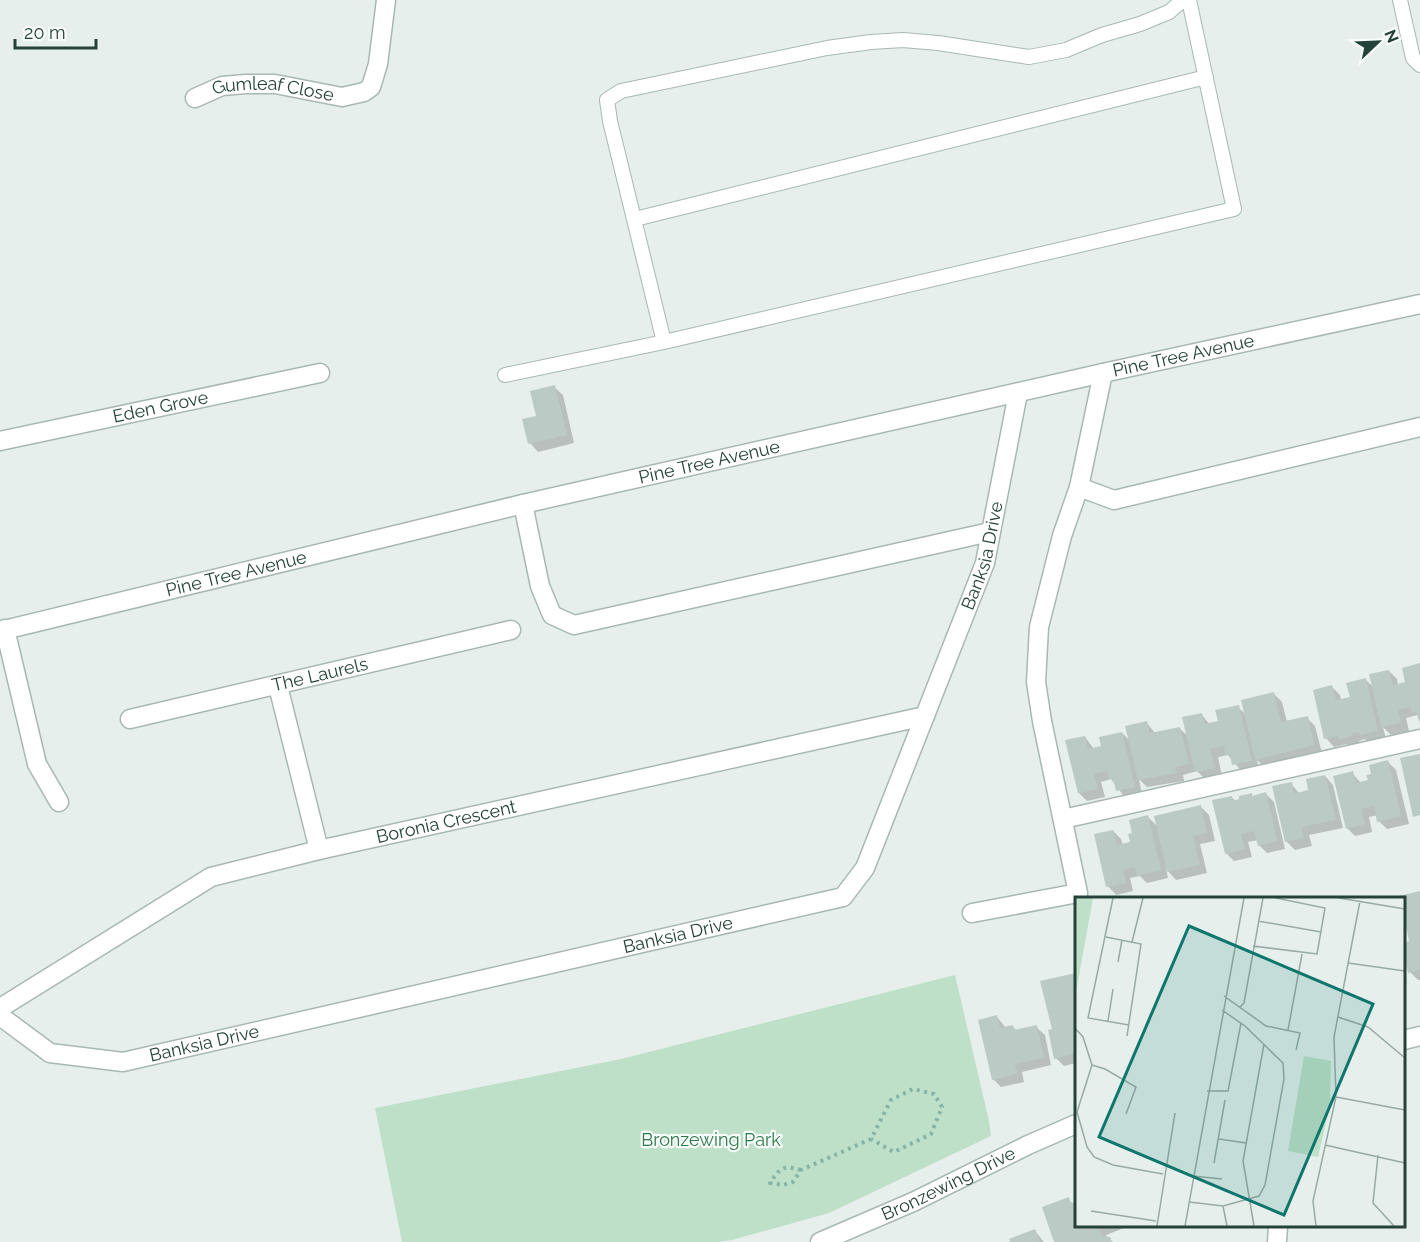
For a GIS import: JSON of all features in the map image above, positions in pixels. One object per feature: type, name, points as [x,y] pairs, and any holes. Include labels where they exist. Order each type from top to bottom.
[{"type":"street","name":"Gumleaf Close","points":[[195,98],[222,86],[246,84],[275,84],[342,97],[364,92],[371,87],[378,64],[386,0]]},
{"type":"street","name":"Pine Tree Avenue","points":[[3,630],[523,504],[1420,304]]},
{"type":"street","name":"Eden Grove","points":[[0,441],[320,373]]},
{"type":"street","points":[[972,913],[1078,893],[1036,682],[1039,627],[1062,536],[1079,487],[1103,373]]},
{"type":"street","name":"Banksia Drive","points":[[0,1016],[50,1053],[123,1062],[843,897],[865,868],[985,563],[1018,393]]},
{"type":"street","points":[[1079,487],[1114,500],[1420,427]]},
{"type":"street","points":[[523,504],[540,586],[552,615],[574,625],[990,532]]},
{"type":"street","points":[[3,630],[37,764],[59,802]]},
{"type":"street","name":"The Laurels","points":[[130,719],[511,630]]},
{"type":"street","points":[[278,686],[319,850]]},
{"type":"street","name":"Boronia Crescent","points":[[0,1008],[211,877],[319,850],[925,716]]},
{"type":"street","points":[[1063,819],[1420,739]]},
{"type":"street","points":[[1405,1040],[1420,1036]]},
{"type":"street","name":"Bronzewing Drive","points":[[820,1242],[914,1202],[1028,1144],[1075,1125]]},
{"type":"street","points":[[1277,1242],[1278,1227]]},
{"type":"lane","points":[[664,342],[610,121],[607,100],[621,91],[826,48],[871,42],[903,40],[938,43],[1029,57],[1066,50],[1102,35],[1140,24],[1168,12],[1183,0]]},
{"type":"lane","points":[[505,375],[664,342],[1234,209],[1189,0]]},
{"type":"lane","points":[[1400,0],[1413,58],[1420,64]]},
{"type":"lane","points":[[635,219],[1206,77]]},
{"type":"path","points":[[801,1170],[787,1167],[779,1169],[770,1183],[783,1185],[793,1182],[801,1170],[871,1139],[891,1100],[913,1089],[934,1094],[942,1107],[931,1134],[894,1152],[871,1139]]},
{"type":"green space","name":"Bronzewing Park","points":[[955,975],[991,1136],[829,1213],[732,1240],[718,1242],[402,1242],[375,1108],[621,1059]]},
{"type":"building","points":[[555,385],[567,435],[528,444],[522,419],[536,416],[530,391]]},
{"type":"building","points":[[1420,663],[1420,723],[1416,712],[1412,713],[1411,707],[1398,710],[1401,723],[1381,727],[1369,674],[1389,670],[1393,685],[1405,682],[1402,668]]},
{"type":"building","points":[[1366,678],[1378,731],[1359,735],[1358,732],[1352,733],[1352,736],[1339,739],[1339,736],[1324,739],[1313,690],[1332,685],[1336,700],[1350,697],[1346,683]]},
{"type":"building","points":[[1274,692],[1281,722],[1308,716],[1314,745],[1255,760],[1241,700]]},
{"type":"building","points":[[1239,705],[1252,761],[1232,765],[1230,754],[1225,755],[1224,746],[1210,749],[1215,768],[1195,772],[1182,717],[1202,713],[1205,724],[1218,721],[1215,710]]},
{"type":"building","points":[[1147,721],[1150,733],[1180,727],[1189,764],[1175,767],[1177,773],[1138,780],[1125,726]]},
{"type":"building","points":[[1122,732],[1135,787],[1116,791],[1113,778],[1109,779],[1107,771],[1094,774],[1098,789],[1078,793],[1065,740],[1085,736],[1088,749],[1101,746],[1099,737]]},
{"type":"building","points":[[1420,754],[1420,815],[1413,817],[1400,758]]},
{"type":"building","points":[[1388,760],[1401,816],[1377,822],[1374,806],[1361,809],[1365,824],[1346,829],[1333,776],[1353,771],[1356,783],[1368,780],[1366,775],[1371,774],[1369,765]]},
{"type":"building","points":[[1325,775],[1336,820],[1302,827],[1304,838],[1285,842],[1272,786],[1292,782],[1294,794],[1308,790],[1306,779]]},
{"type":"building","points":[[1266,792],[1277,841],[1258,846],[1254,831],[1241,834],[1245,849],[1225,854],[1212,800],[1232,796],[1233,801],[1239,799],[1239,796],[1252,793],[1252,796]]},
{"type":"building","points":[[1201,805],[1207,833],[1193,836],[1200,865],[1167,872],[1154,816]]},
{"type":"building","points":[[1148,815],[1161,870],[1137,876],[1135,867],[1123,870],[1126,883],[1106,887],[1094,834],[1113,830],[1117,845],[1130,842],[1128,834],[1132,833],[1129,820]]},
{"type":"building","points":[[1420,891],[1420,970],[1408,973],[1405,957],[1405,943],[1409,941],[1405,921],[1405,897],[1399,896]]},
{"type":"building","points":[[1075,973],[1075,1053],[1054,1059],[1048,1030],[1052,1029],[1040,981]]},
{"type":"building","points":[[997,1015],[1000,1028],[1013,1025],[1014,1030],[1037,1025],[1044,1058],[1015,1064],[1017,1074],[992,1080],[978,1020]]},
{"type":"building","points":[[1069,1197],[1071,1204],[1075,1202],[1075,1227],[1098,1227],[1102,1236],[1110,1237],[1112,1242],[1054,1242],[1042,1207]]},
{"type":"building","points":[[1035,1229],[1040,1242],[1010,1242],[1009,1239]]}]
